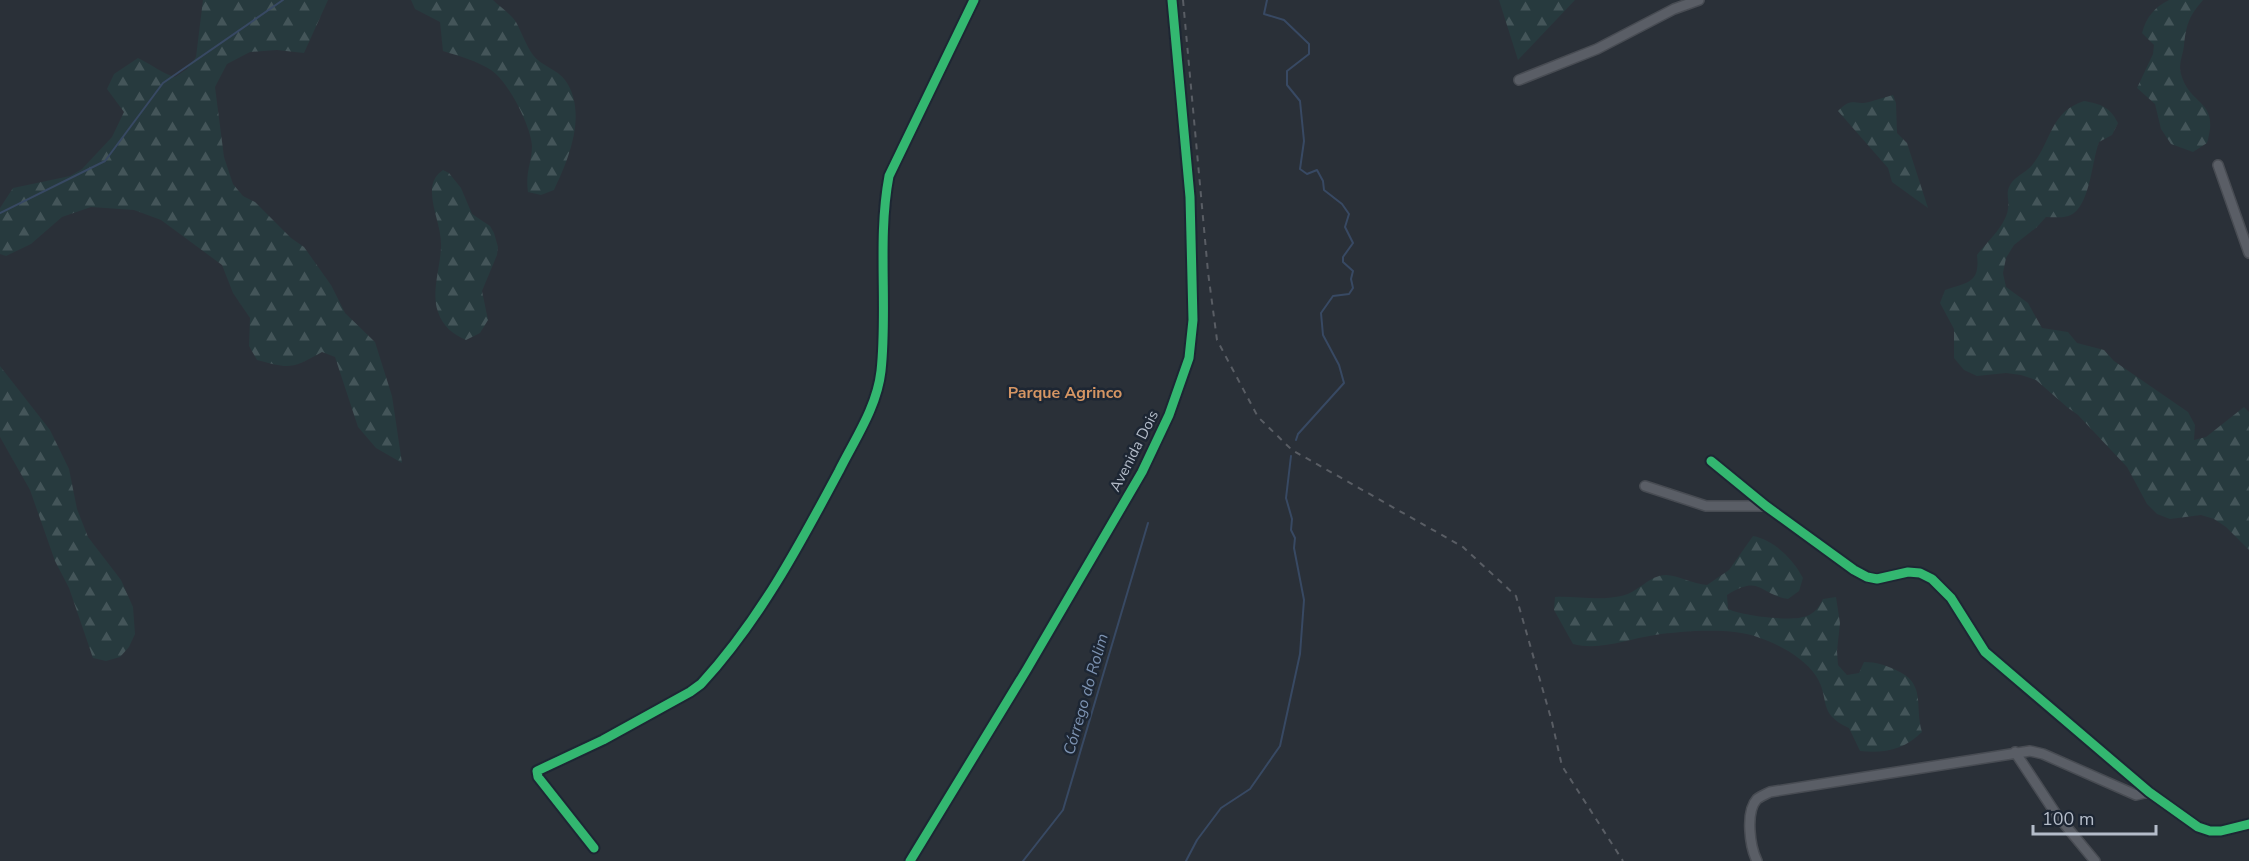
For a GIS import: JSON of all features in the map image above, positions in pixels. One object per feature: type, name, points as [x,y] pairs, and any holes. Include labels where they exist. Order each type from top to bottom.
[{"type":"street","points":[[594,848],[538,777],[537,771],[614,734],[701,684],[777,584],[795,554],[873,402],[881,370],[885,204],[889,176],[974,0]]},
{"type":"street","name":"Avenida Dois","points":[[910,861],[1027,669],[1142,472],[1170,415],[1188,358],[1193,320],[1190,197],[1172,0]]},
{"type":"street","points":[[1519,80],[1597,49],[1674,9],[1699,0]]},
{"type":"street","points":[[2218,165],[2249,253]]},
{"type":"street","points":[[1711,461],[1766,506],[1867,577],[1877,579],[1908,572],[1920,573],[1932,579],[1951,598],[1985,652],[2149,792],[2198,827],[2210,831],[2221,831],[2249,824]]},
{"type":"street","points":[[1646,486],[1706,506],[1766,506]]},
{"type":"street","points":[[1757,861],[1752,850],[1750,828],[1752,807],[1760,797],[1770,792],[2030,751],[2043,754],[2136,795],[2149,792]]},
{"type":"street","points":[[2015,752],[2056,814],[2095,861]]},
{"type":"green space","points":[[203,0],[328,0],[304,53],[277,50],[250,52],[227,64],[215,87],[224,157],[233,184],[243,196],[255,202],[291,238],[304,247],[331,285],[345,313],[375,342],[392,396],[402,463],[376,448],[358,427],[335,357],[322,352],[291,366],[257,360],[249,346],[250,318],[233,293],[222,265],[161,220],[134,210],[91,207],[62,217],[31,244],[6,256],[0,254],[0,208],[13,188],[70,176],[82,169],[112,137],[124,112],[107,89],[114,74],[138,58],[175,77],[187,69],[196,57]]},
{"type":"green space","points":[[411,0],[493,0],[514,19],[536,59],[565,80],[572,93],[576,121],[570,150],[554,190],[541,195],[528,192],[531,137],[518,105],[498,76],[486,67],[443,51],[440,22],[415,9]]},
{"type":"green space","points":[[1499,0],[1575,0],[1518,60]]},
{"type":"green space","points":[[2169,0],[2203,0],[2189,21],[2180,67],[2185,85],[2202,104],[2210,118],[2207,143],[2193,152],[2171,144],[2161,129],[2155,104],[2137,88],[2153,54],[2154,45],[2142,33],[2144,27],[2152,13]]},
{"type":"green space","points":[[1893,95],[1896,103],[1897,133],[1907,143],[1928,208],[1892,182],[1888,168],[1838,111],[1850,103],[1864,103]]},
{"type":"green space","points":[[2084,101],[2104,107],[2112,113],[2118,123],[2112,135],[2099,142],[2084,200],[2074,213],[2068,216],[2046,217],[2014,245],[2006,258],[2003,273],[2006,287],[2028,303],[2042,328],[2068,332],[2077,343],[2104,350],[2114,361],[2188,412],[2195,425],[2194,440],[2206,437],[2244,407],[2249,412],[2249,550],[2226,527],[2214,519],[2201,515],[2170,519],[2157,514],[2147,504],[2127,467],[2078,415],[2036,380],[2006,373],[1977,376],[1964,370],[1954,358],[1954,329],[1940,303],[1945,290],[1966,283],[1975,276],[1977,255],[2007,215],[2008,192],[2012,182],[2033,164],[2064,112]]},
{"type":"green space","points":[[443,170],[449,173],[461,188],[472,214],[490,226],[498,247],[482,291],[488,320],[480,333],[466,340],[446,326],[436,305],[441,240],[432,189],[435,178]]},
{"type":"green space","points":[[0,366],[50,430],[69,469],[77,509],[88,537],[121,580],[133,607],[135,634],[129,647],[120,657],[106,661],[93,658],[69,588],[55,561],[30,490],[0,437]]},
{"type":"green space","points":[[1753,536],[1775,546],[1794,564],[1803,578],[1799,591],[1788,599],[1778,597],[1759,587],[1747,586],[1727,595],[1728,609],[1768,617],[1800,618],[1813,613],[1823,599],[1836,597],[1840,623],[1838,665],[1847,675],[1859,673],[1864,662],[1884,665],[1906,676],[1916,689],[1922,732],[1909,743],[1886,751],[1860,751],[1849,728],[1832,717],[1828,711],[1820,684],[1811,669],[1791,653],[1760,638],[1736,632],[1694,631],[1655,635],[1604,645],[1583,646],[1573,644],[1554,610],[1555,597],[1621,596],[1654,578],[1666,575],[1707,585],[1729,570]]},
{"type":"waterway","points":[[0,213],[105,161],[163,83],[283,0]]},
{"type":"waterway","points":[[1267,0],[1264,14],[1284,20],[1309,44],[1309,54],[1287,71],[1287,85],[1300,101],[1304,141],[1300,169],[1307,174],[1317,170],[1323,181],[1324,190],[1342,204],[1349,214],[1345,227],[1353,243],[1343,257],[1343,262],[1353,271],[1351,279],[1353,288],[1349,294],[1333,296],[1321,313],[1323,335],[1339,365],[1344,383],[1298,434],[1296,440]]},
{"type":"waterway","points":[[1186,861],[1197,840],[1221,808],[1250,789],[1280,746],[1300,654],[1304,600],[1294,548],[1295,538],[1291,530],[1292,519],[1286,498],[1291,456]]},
{"type":"waterway","name":"Córrego do Rolim","points":[[1023,861],[1063,810],[1148,523]]},
{"type":"railway","points":[[1183,0],[1208,272],[1217,340],[1258,417],[1292,450],[1463,547],[1516,596],[1552,722],[1562,766],[1623,861]]},
{"type":"cycle path","points":[[594,848],[538,777],[537,771],[603,740],[701,684],[760,609],[793,555],[858,435],[875,397],[879,384],[883,347],[883,249],[885,200],[889,176],[974,0]]},
{"type":"cycle path","points":[[910,861],[1027,669],[1142,472],[1169,415],[1189,358],[1193,320],[1190,197],[1172,0]]},
{"type":"cycle path","points":[[1711,461],[1766,506],[1867,577],[1877,579],[1908,572],[1920,573],[1932,579],[1951,598],[1985,652],[2149,792],[2198,827],[2210,831],[2221,831],[2249,824]]},
{"type":"district","name":"Parque Agrinco","points":[[1065,392]]}]
